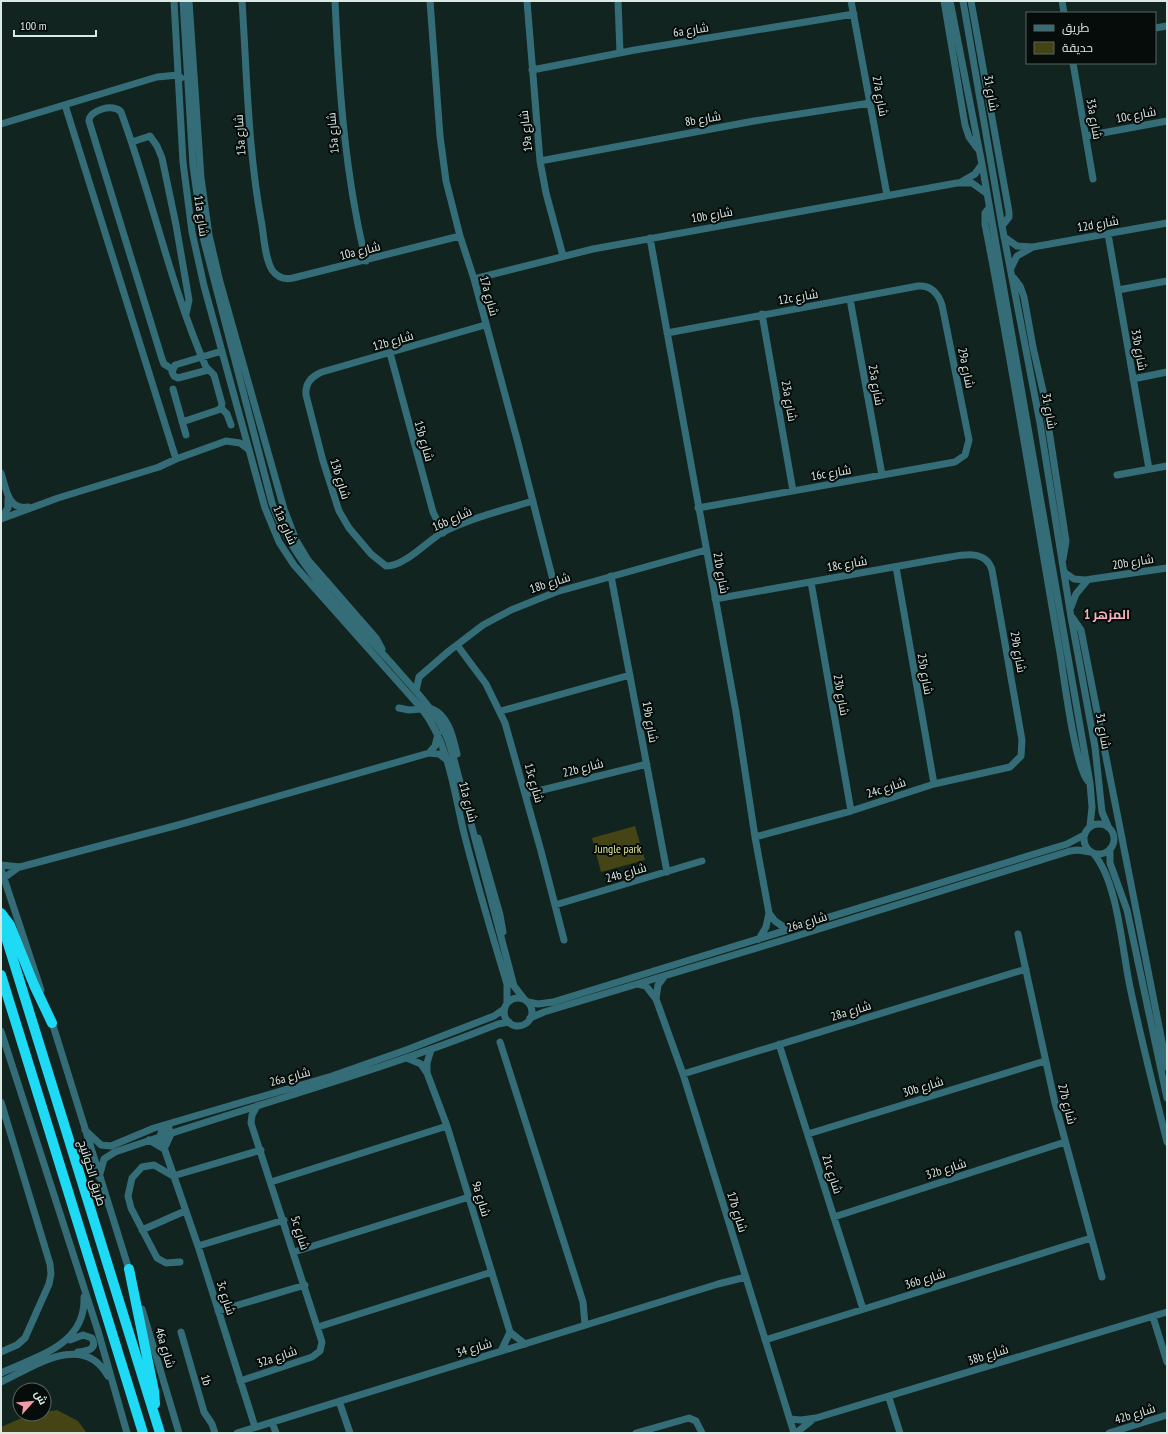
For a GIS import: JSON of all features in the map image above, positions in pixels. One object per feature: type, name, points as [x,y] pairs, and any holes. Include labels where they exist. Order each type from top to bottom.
[{"type":"highway","points":[[1,913],[10,925],[34,984],[52,1022]]},
{"type":"highway","name":"طريق الخوانيج","points":[[1,921],[160,1433]]},
{"type":"highway","points":[[1,975],[143,1433]]},
{"type":"highway","points":[[129,1269],[154,1391],[155,1416]]},
{"type":"street","name":"11a شارع","points":[[174,1],[183,162],[195,250],[248,450],[265,508],[279,542],[289,558],[422,708],[438,734],[447,760],[466,840],[507,984],[506,1006]]},
{"type":"street","name":"11a شارع","points":[[183,1],[193,166],[199,213],[208,260],[275,513],[294,550],[309,570],[431,708],[440,722],[450,744],[514,986],[526,1001]]},
{"type":"street","name":"11a شارع","points":[[189,1],[203,197],[213,254],[229,316],[284,509],[296,540],[313,567],[376,638],[384,655]]},
{"type":"street","name":"13a شارع","points":[[242,1],[255,178],[264,240],[271,267]]},
{"type":"street","name":"15a شارع","points":[[335,1],[348,171],[354,210],[366,261]]},
{"type":"street","name":"17a شارع","points":[[430,1],[441,148],[446,181],[460,236],[474,279],[556,592]]},
{"type":"street","name":"19a شارع","points":[[527,1],[540,160],[546,193],[563,256]]},
{"type":"street","points":[[618,1],[620,53]]},
{"type":"street","name":"27a شارع","points":[[851,1],[887,195]]},
{"type":"street","points":[[944,1],[965,125],[969,137],[978,149]]},
{"type":"street","name":"شارع 31","points":[[950,1],[982,164],[1043,524],[1090,783],[1092,807],[1090,826]]},
{"type":"street","name":"شارع 31","points":[[963,1],[1002,226],[1013,276],[1066,586],[1096,747],[1102,812],[1108,826]]},
{"type":"street","points":[[971,1],[1009,212],[1009,217],[1002,226]]},
{"type":"street","points":[[1062,1],[1064,12]]},
{"type":"street","name":"6a شارع","points":[[532,70],[620,53],[854,14]]},
{"type":"street","points":[[1156,28],[1167,26]]},
{"type":"street","name":"33a شارع","points":[[1073,64],[1093,179]]},
{"type":"street","points":[[1,124],[152,78],[178,75],[183,81],[186,105],[189,112]]},
{"type":"street","name":"8b شارع","points":[[540,160],[754,121],[870,103]]},
{"type":"street","points":[[65,105],[176,459]]},
{"type":"street","points":[[208,370],[178,378],[174,376],[172,369],[164,364],[89,121],[90,116],[94,112],[113,107],[118,109],[132,142],[186,314],[208,370],[214,374],[221,408],[227,414],[231,425]]},
{"type":"street","name":"10c شارع","points":[[1086,136],[1167,120]]},
{"type":"street","points":[[132,142],[150,136],[160,152],[176,225],[188,300],[186,314]]},
{"type":"street","name":"10b شارع","points":[[957,183],[972,177],[982,164]]},
{"type":"street","name":"10b شارع","points":[[474,279],[563,256],[650,238],[957,183],[972,183],[986,193]]},
{"type":"street","points":[[989,208],[986,213],[985,224],[1023,430],[1028,472],[1070,711],[1082,771],[1090,783]]},
{"type":"street","name":"12d شارع","points":[[1004,237],[1017,246],[1033,247],[1167,223]]},
{"type":"street","name":"33b شارع","points":[[1108,234],[1149,469]]},
{"type":"street","name":"10a شارع","points":[[271,267],[280,277],[288,279],[366,261],[460,236]]},
{"type":"street","name":"21b شارع","points":[[650,238],[736,712],[754,837],[769,913],[766,927],[759,939]]},
{"type":"street","name":"12d شارع","points":[[1011,268],[1017,256],[1033,247]]},
{"type":"street","points":[[1118,290],[1167,281]]},
{"type":"street","name":"12c شارع","points":[[667,333],[918,286],[932,289]]},
{"type":"street","name":"29a شارع","points":[[932,289],[937,293],[942,305],[969,445],[965,455]]},
{"type":"street","name":"25a شارع","points":[[850,299],[882,476]]},
{"type":"street","points":[[209,306],[216,315],[239,401],[243,405],[247,405]]},
{"type":"street","name":"23a شارع","points":[[762,314],[793,491]]},
{"type":"street","points":[[226,326],[229,316]]},
{"type":"street","name":"12b شارع","points":[[309,381],[317,374],[486,325]]},
{"type":"street","points":[[172,369],[175,365],[222,351]]},
{"type":"street","name":"15b شارع","points":[[390,354],[433,512],[443,533]]},
{"type":"street","points":[[1133,379],[1167,372]]},
{"type":"street","name":"13b شارع","points":[[309,381],[306,395],[335,502],[349,528],[374,558],[386,566]]},
{"type":"street","points":[[173,389],[186,435]]},
{"type":"street","points":[[182,422],[221,408]]},
{"type":"street","points":[[241,422],[248,426],[254,448],[260,458]]},
{"type":"street","points":[[1,518],[153,469],[226,441],[240,443],[248,450]]},
{"type":"street","name":"16c شارع","points":[[698,508],[955,462],[965,455]]},
{"type":"street","points":[[1117,476],[1167,466]]},
{"type":"street","points":[[1,474],[8,496],[14,506],[35,507]]},
{"type":"street","points":[[1,518],[8,508],[8,496]]},
{"type":"street","name":"16b شارع","points":[[386,566],[398,565],[443,533],[461,524],[533,501]]},
{"type":"street","points":[[1043,524],[1050,534],[1058,578],[1066,586]]},
{"type":"street","name":"18b شارع","points":[[419,677],[456,644],[497,617],[526,603],[556,592],[706,550]]},
{"type":"street","name":"18c شارع","points":[[715,599],[896,567],[971,555],[982,556]]},
{"type":"street","name":"29b شارع","points":[[982,556],[990,564],[992,570],[1022,740],[1021,756]]},
{"type":"street","name":"25b شارع","points":[[896,567],[934,784]]},
{"type":"street","name":"20b شارع","points":[[1064,572],[1078,580],[1102,578],[1167,568]]},
{"type":"street","name":"19b شارع","points":[[611,576],[667,872]]},
{"type":"street","name":"20b شارع","points":[[1066,586],[1102,578]]},
{"type":"street","name":"23b شارع","points":[[811,582],[851,811]]},
{"type":"street","points":[[1086,582],[1076,594],[1071,613],[1081,630],[1167,1067]]},
{"type":"street","name":"13c شارع","points":[[456,644],[486,684],[500,711],[526,794],[564,940]]},
{"type":"street","points":[[500,711],[630,675]]},
{"type":"street","points":[[404,677],[419,677],[416,691]]},
{"type":"street","points":[[399,708],[413,710],[422,708]]},
{"type":"street","points":[[429,753],[435,746],[438,734]]},
{"type":"street","points":[[4,878],[20,867],[178,825],[429,753],[439,754],[447,760]]},
{"type":"street","name":"24c شارع","points":[[754,837],[851,811],[934,784],[1010,767],[1021,756]]},
{"type":"street","name":"22b شارع","points":[[526,794],[647,764]]},
{"type":"street","points":[[1167,1096],[1128,915],[1110,863],[1110,849],[1114,839],[1108,826],[1097,823],[1090,826],[1084,835],[1085,846],[1092,852],[1104,869],[1114,903],[1146,1059],[1167,1142]]},
{"type":"street","name":"26a شارع","points":[[526,1001],[543,1004],[553,1002],[1067,844],[1084,835]]},
{"type":"street","points":[[1092,852],[1104,853],[1110,849]]},
{"type":"street","name":"26a شارع","points":[[530,1018],[549,1010],[1070,851],[1078,850],[1092,852]]},
{"type":"street","name":"24b شارع","points":[[555,905],[702,861]]},
{"type":"street","points":[[1,865],[20,867]]},
{"type":"street","name":"46a شارع","points":[[1,869],[52,1022],[83,1128],[129,1269],[178,1433]]},
{"type":"street","points":[[769,913],[775,921],[788,930]]},
{"type":"street","name":"27b شارع","points":[[1018,934],[1045,1061],[1065,1142],[1102,1277]]},
{"type":"street","name":"28a شارع","points":[[683,1074],[1026,969]]},
{"type":"street","points":[[656,999],[658,985],[664,976]]},
{"type":"street","name":"17b شارع","points":[[638,984],[646,986],[656,999],[683,1074],[744,1274],[795,1433]]},
{"type":"street","points":[[517,998],[526,1001],[532,1012],[526,1023],[519,1026],[509,1022],[505,1016],[506,1006],[517,998]]},
{"type":"street","name":"26a شارع","points":[[83,1128],[101,1145],[108,1146],[185,1118],[317,1080],[391,1056],[497,1015],[506,1006]]},
{"type":"street","name":"26a شارع","points":[[99,1177],[102,1164],[108,1155],[172,1132],[432,1050],[498,1024],[509,1022]]},
{"type":"street","points":[[1,1031],[98,1331],[112,1385],[127,1433]]},
{"type":"street","points":[[500,1042],[583,1302],[585,1325]]},
{"type":"street","name":"21c شارع","points":[[779,1044],[863,1309]]},
{"type":"street","points":[[1,1050],[8,1054]]},
{"type":"street","name":"9a شارع","points":[[432,1050],[428,1058],[428,1073],[447,1126],[510,1332]]},
{"type":"street","name":"9a شارع","points":[[407,1058],[417,1061],[428,1073]]},
{"type":"street","name":"30b شارع","points":[[808,1134],[1045,1061]]},
{"type":"street","points":[[1,1102],[50,1264],[51,1274],[49,1284],[25,1338],[17,1345],[1,1352]]},
{"type":"street","points":[[251,1123],[252,1115],[257,1106]]},
{"type":"street","points":[[237,1112],[245,1116],[251,1123]]},
{"type":"street","points":[[160,1136],[160,1132],[163,1128],[185,1118]]},
{"type":"street","name":"5c شارع","points":[[251,1123],[318,1327],[322,1342],[320,1351]]},
{"type":"street","points":[[271,1182],[447,1126]]},
{"type":"street","points":[[149,1140],[164,1149],[172,1132]]},
{"type":"street","name":"3c شارع","points":[[160,1136],[198,1246],[255,1427]]},
{"type":"street","name":"32b شارع","points":[[834,1217],[1065,1142]]},
{"type":"street","points":[[180,1262],[166,1263],[159,1260],[142,1230],[129,1202],[129,1190],[132,1178],[139,1169],[151,1165],[160,1167],[170,1175],[174,1176],[261,1150]]},
{"type":"street","points":[[294,1252],[469,1196]]},
{"type":"street","points":[[142,1230],[186,1211]]},
{"type":"street","points":[[198,1246],[284,1220]]},
{"type":"street","name":"36b شارع","points":[[765,1340],[1091,1238]]},
{"type":"street","points":[[318,1327],[492,1272]]},
{"type":"street","name":"شارع 34","points":[[237,1433],[718,1284],[744,1274]]},
{"type":"street","points":[[218,1311],[305,1285]]},
{"type":"street","points":[[59,1345],[70,1337],[78,1327],[84,1309],[84,1290]]},
{"type":"street","name":"38b شارع","points":[[790,1419],[801,1420],[816,1418],[889,1398],[1167,1312]]},
{"type":"street","points":[[1153,1317],[1167,1362]]},
{"type":"street","name":"1b","points":[[181,1332],[204,1412],[212,1424],[214,1433]]},
{"type":"street","points":[[501,1351],[510,1332],[525,1344]]},
{"type":"street","points":[[1,1373],[83,1335],[89,1335],[93,1340],[94,1345],[91,1349],[52,1358],[1,1382]]},
{"type":"street","name":"32a شارع","points":[[240,1381],[312,1357],[320,1351]]},
{"type":"street","points":[[66,1354],[79,1354],[96,1362],[104,1370],[112,1385]]},
{"type":"street","points":[[889,1398],[900,1433]]},
{"type":"street","points":[[341,1401],[350,1432]]},
{"type":"street","name":"42b شارع","points":[[1109,1433],[1167,1415]]},
{"type":"street","points":[[636,1433],[689,1418],[696,1421],[702,1433]]},
{"type":"street","name":"38b شارع","points":[[795,1433],[804,1425],[816,1418]]},
{"type":"street","points":[[272,1422],[276,1433]]},
{"type":"green space","name":"Jungle park","points":[[635,826],[645,860],[601,872],[592,838]]},
{"type":"green space","points":[[57,1410],[78,1421],[87,1433],[1,1433],[1,1427],[13,1422],[52,1422],[52,1411]]},
{"type":"district","name":"المزهر 1","points":[[1107,614]]}]
